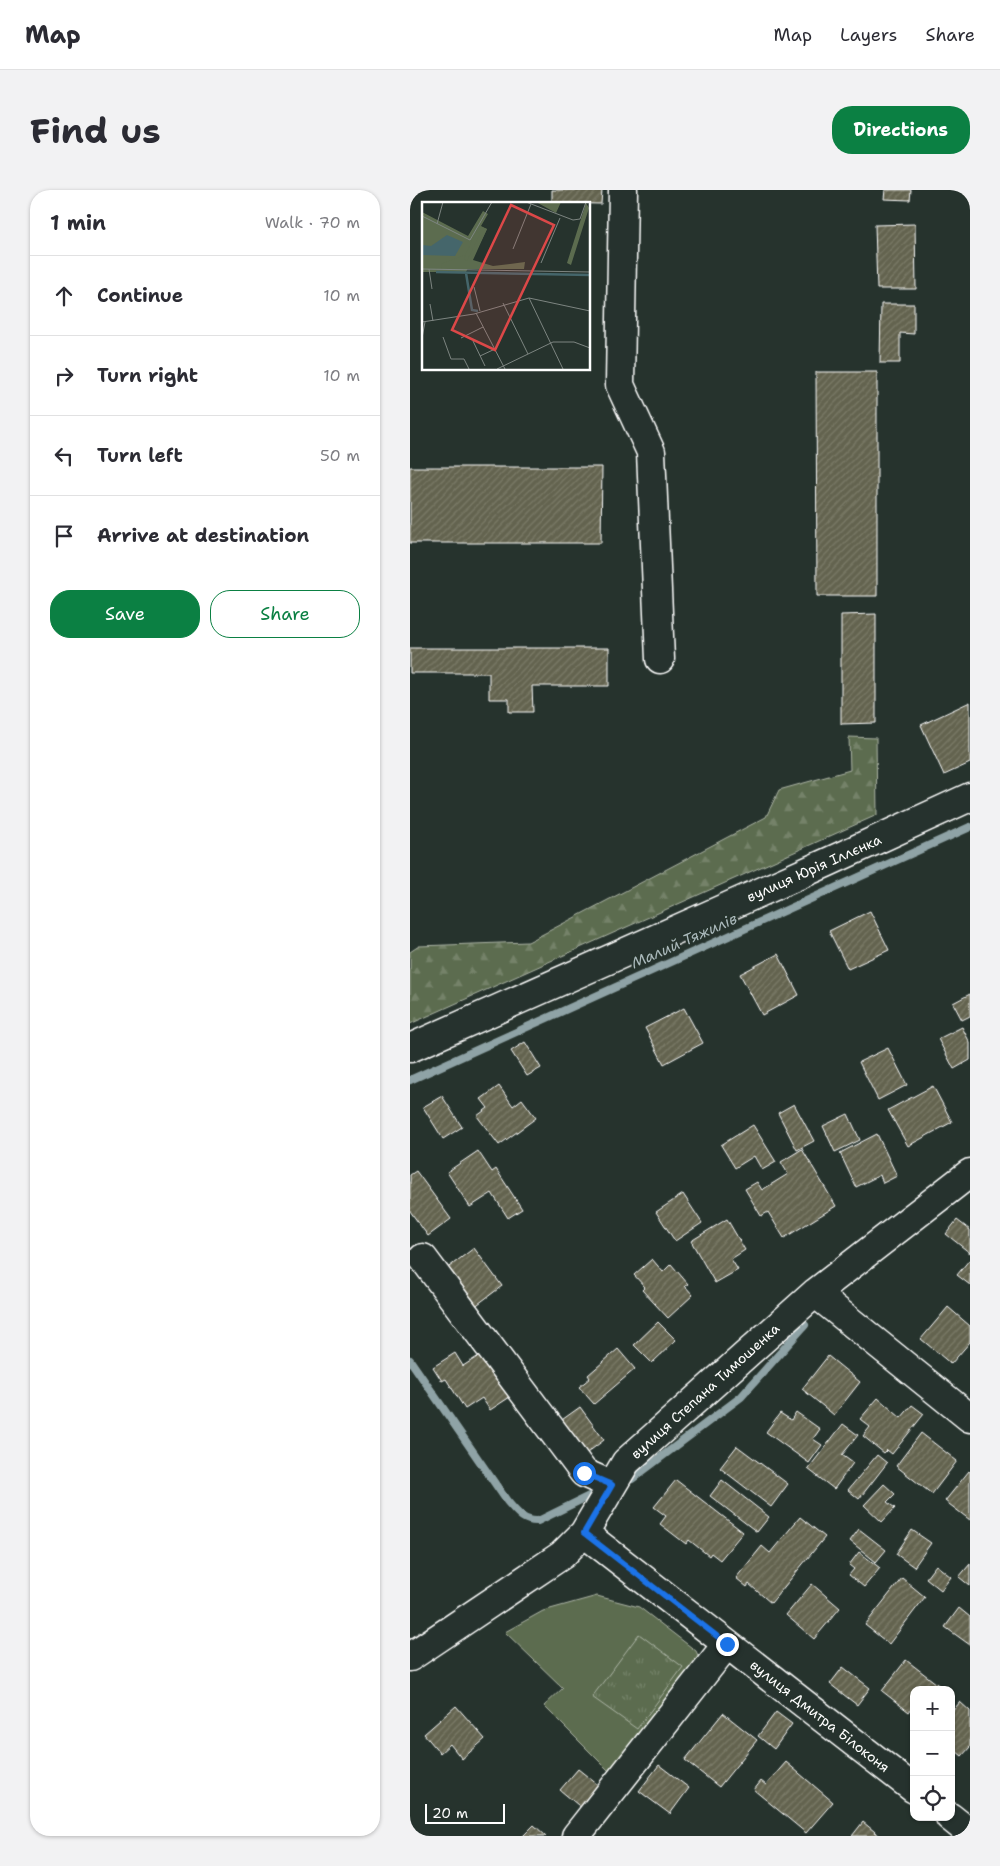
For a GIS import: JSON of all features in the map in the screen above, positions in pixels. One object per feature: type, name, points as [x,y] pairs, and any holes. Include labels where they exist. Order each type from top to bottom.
[{"type":"street","points":[[623,190],[620,385],[651,452],[660,659]]},
{"type":"street","name":"вулиця Юрія Іллєнка","points":[[410,1048],[970,797]]},
{"type":"street","name":"вулиця Степана Тимошенка","points":[[410,1657],[562,1555],[584,1533],[626,1462],[815,1293],[970,1173]]},
{"type":"street","points":[[423,1258],[584,1473],[612,1485]]},
{"type":"street","points":[[815,1293],[970,1418]]},
{"type":"street","name":"вулиця Дмитра Білоконя","points":[[584,1533],[910,1786]]},
{"type":"street","points":[[576,1836],[727,1644]]},
{"type":"green space","points":[[849,737],[876,738],[877,815],[410,1024],[410,952],[419,946],[528,942],[766,817],[779,790],[850,770]]},
{"type":"green space","points":[[597,1596],[639,1607],[696,1651],[700,1660],[612,1774],[544,1706],[563,1688],[505,1632],[543,1611]]},
{"type":"green space","points":[[639,1634],[683,1667],[637,1729],[592,1697]]},
{"type":"building","points":[[552,190],[602,190],[601,204],[590,204],[590,202],[552,202]]},
{"type":"building","points":[[885,190],[911,190],[910,200],[884,199]]},
{"type":"building","points":[[915,224],[916,289],[877,289],[875,225]]},
{"type":"building","points":[[881,304],[914,304],[914,334],[900,333],[900,363],[880,363]]},
{"type":"building","points":[[816,372],[877,372],[877,596],[817,596]]},
{"type":"building","points":[[410,467],[602,467],[601,543],[410,543]]},
{"type":"building","points":[[876,614],[876,723],[841,724],[841,615]]},
{"type":"building","points":[[410,648],[609,648],[609,686],[532,686],[533,712],[509,712],[509,699],[489,699],[489,673],[410,673]]},
{"type":"building","points":[[970,702],[970,763],[944,775],[921,725]]},
{"type":"building","points":[[870,911],[889,950],[848,969],[829,931]]},
{"type":"building","points":[[778,954],[799,995],[762,1015],[740,974]]},
{"type":"building","points":[[970,994],[970,1016],[962,1020],[953,1003]]},
{"type":"building","points":[[684,1008],[703,1043],[664,1064],[645,1028]]},
{"type":"building","points":[[962,1027],[970,1043],[970,1060],[954,1069],[938,1039]]},
{"type":"building","points":[[525,1042],[541,1068],[527,1076],[511,1051]]},
{"type":"building","points":[[888,1048],[907,1085],[878,1100],[859,1062]]},
{"type":"building","points":[[499,1086],[513,1106],[522,1099],[536,1118],[499,1145],[477,1116],[488,1108],[481,1099]]},
{"type":"building","points":[[933,1086],[952,1122],[908,1146],[888,1110]]},
{"type":"building","points":[[442,1096],[462,1127],[443,1139],[423,1107]]},
{"type":"building","points":[[794,1104],[814,1141],[797,1150],[778,1113]]},
{"type":"building","points":[[848,1114],[860,1140],[835,1152],[823,1126]]},
{"type":"building","points":[[753,1125],[776,1162],[762,1170],[754,1156],[735,1168],[721,1145]]},
{"type":"building","points":[[877,1134],[897,1176],[883,1183],[880,1175],[856,1187],[840,1153]]},
{"type":"building","points":[[802,1149],[836,1206],[784,1238],[768,1212],[761,1216],[745,1189],[757,1182],[762,1190],[788,1174],[781,1162]]},
{"type":"building","points":[[478,1151],[492,1172],[496,1169],[522,1209],[508,1218],[492,1193],[470,1207],[447,1172]]},
{"type":"building","points":[[416,1171],[451,1219],[428,1236],[410,1211],[410,1175]]},
{"type":"building","points":[[683,1194],[702,1223],[675,1241],[656,1212]]},
{"type":"building","points":[[727,1219],[745,1250],[731,1259],[738,1270],[715,1283],[691,1241]]},
{"type":"building","points":[[957,1220],[970,1230],[970,1253],[946,1234]]},
{"type":"building","points":[[474,1248],[502,1286],[470,1310],[441,1273]]},
{"type":"building","points":[[652,1259],[663,1272],[671,1264],[688,1284],[685,1286],[693,1295],[668,1318],[642,1290],[645,1287],[634,1275]]},
{"type":"building","points":[[970,1259],[970,1285],[957,1275]]},
{"type":"building","points":[[948,1307],[970,1326],[970,1342],[951,1364],[921,1339]]},
{"type":"building","points":[[658,1322],[676,1340],[652,1363],[634,1345]]},
{"type":"building","points":[[618,1349],[635,1369],[594,1404],[579,1387],[590,1378],[588,1375]]},
{"type":"building","points":[[455,1353],[463,1366],[482,1354],[510,1397],[490,1410],[482,1398],[465,1409],[446,1379],[442,1381],[433,1367]]},
{"type":"building","points":[[828,1356],[860,1382],[834,1415],[802,1389]]},
{"type":"building","points":[[878,1398],[901,1418],[912,1405],[924,1414],[892,1454],[887,1450],[884,1453],[863,1436],[870,1427],[860,1419]]},
{"type":"building","points":[[580,1407],[604,1440],[583,1456],[559,1422]]},
{"type":"building","points":[[796,1412],[820,1429],[813,1439],[822,1445],[809,1463],[766,1432],[780,1413],[791,1420]]},
{"type":"building","points":[[843,1424],[858,1435],[842,1455],[853,1463],[834,1489],[808,1469]]},
{"type":"building","points":[[921,1433],[957,1461],[932,1494],[896,1466]]},
{"type":"building","points":[[737,1446],[788,1484],[771,1507],[720,1468]]},
{"type":"building","points":[[877,1455],[887,1463],[859,1499],[848,1490]]},
{"type":"building","points":[[970,1472],[970,1520],[945,1501]]},
{"type":"building","points":[[676,1480],[743,1532],[720,1560],[711,1553],[709,1556],[689,1540],[686,1544],[660,1524],[666,1516],[654,1507]]},
{"type":"building","points":[[722,1480],[769,1517],[757,1532],[710,1496]]},
{"type":"building","points":[[884,1484],[895,1494],[887,1502],[895,1508],[882,1522],[864,1505]]},
{"type":"building","points":[[800,1517],[825,1537],[771,1603],[749,1584],[747,1587],[736,1578],[762,1546],[770,1553]]},
{"type":"building","points":[[859,1529],[886,1550],[876,1562],[850,1541]]},
{"type":"building","points":[[912,1530],[931,1543],[914,1567],[896,1554]]},
{"type":"building","points":[[859,1552],[880,1568],[864,1587],[849,1575],[854,1569],[849,1565]]},
{"type":"building","points":[[970,1564],[970,1586],[959,1577]]},
{"type":"building","points":[[936,1565],[951,1577],[941,1590],[926,1578]]},
{"type":"building","points":[[902,1578],[925,1597],[889,1644],[865,1625]]},
{"type":"building","points":[[812,1584],[840,1608],[814,1639],[786,1615]]},
{"type":"building","points":[[959,1608],[970,1617],[970,1645],[945,1627]]},
{"type":"building","points":[[906,1660],[940,1686],[910,1686],[909,1712],[882,1691]]},
{"type":"building","points":[[843,1667],[870,1688],[857,1705],[830,1684]]},
{"type":"building","points":[[960,1702],[970,1711],[970,1747],[962,1756],[955,1750],[955,1708]]},
{"type":"building","points":[[456,1706],[485,1739],[462,1759],[450,1744],[440,1753],[424,1734]]},
{"type":"building","points":[[776,1712],[792,1724],[774,1749],[758,1736]]},
{"type":"building","points":[[723,1713],[757,1740],[719,1787],[685,1760]]},
{"type":"building","points":[[786,1762],[833,1802],[806,1833],[754,1790],[761,1781],[766,1785]]},
{"type":"building","points":[[659,1765],[689,1788],[670,1814],[639,1791]]},
{"type":"building","points":[[578,1769],[603,1789],[584,1810],[560,1790]]},
{"type":"building","points":[[863,1822],[880,1836],[852,1836]]},
{"type":"building","points":[[534,1825],[546,1836],[523,1836]]},
{"type":"waterway","name":"Малий Тяжилів","points":[[410,1080],[970,827]]},
{"type":"waterway","points":[[632,1479],[741,1397],[805,1325]]},
{"type":"waterway","points":[[410,1360],[507,1501],[524,1518],[538,1521],[599,1491]]},
{"type":"route","points":[[584,1473],[612,1485],[584,1533],[727,1644]]}]
